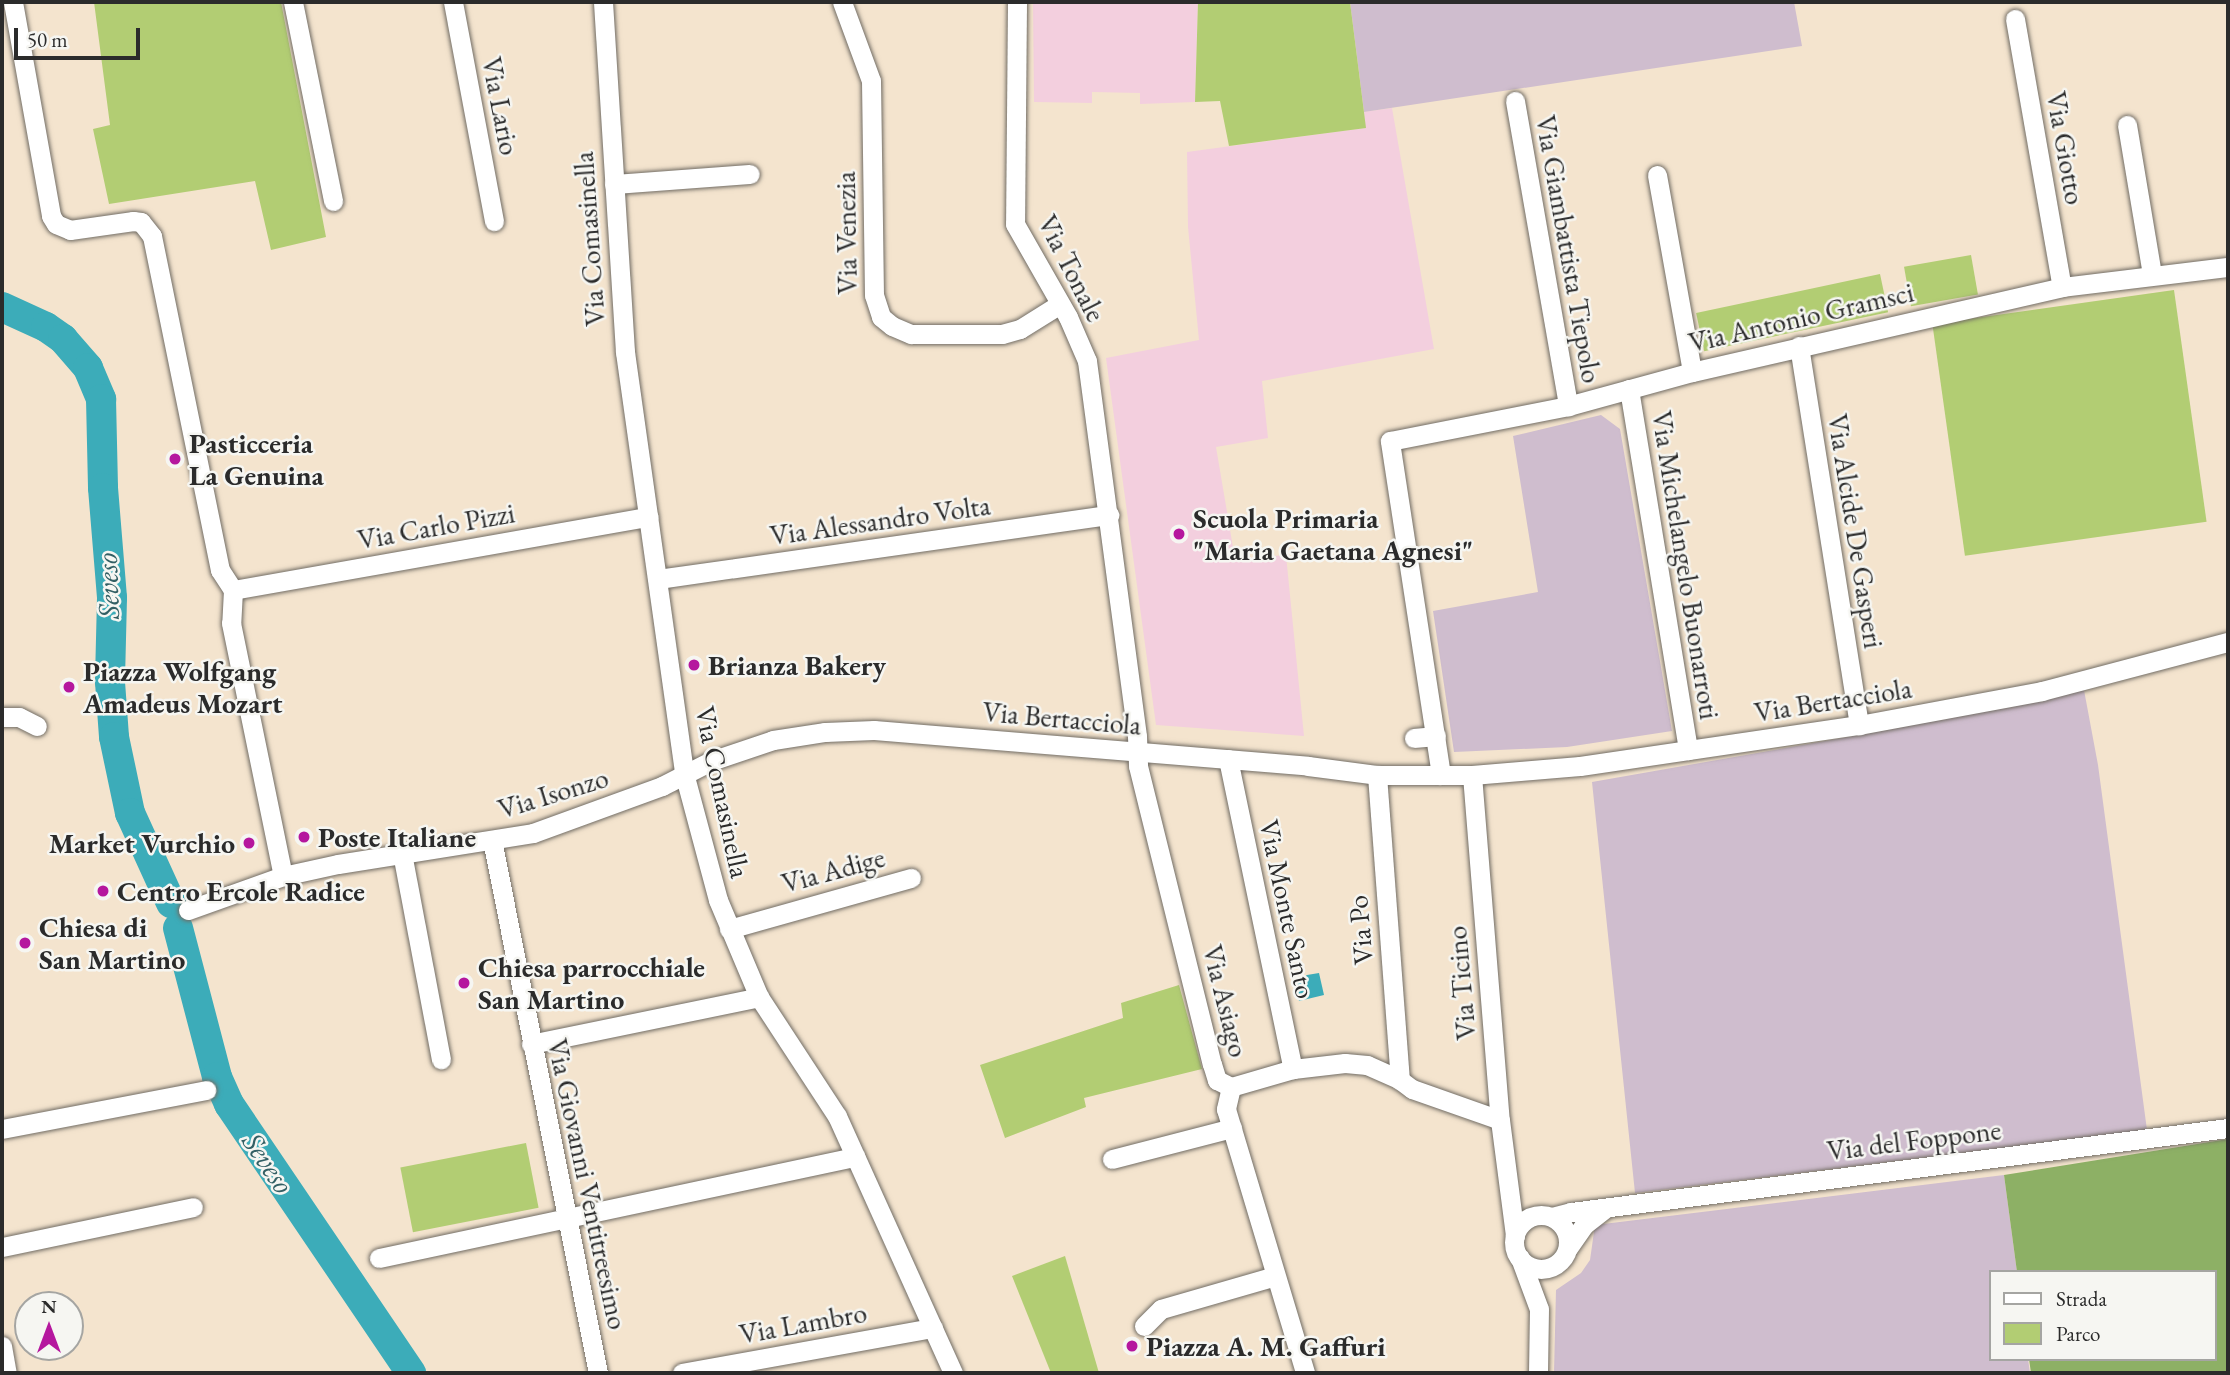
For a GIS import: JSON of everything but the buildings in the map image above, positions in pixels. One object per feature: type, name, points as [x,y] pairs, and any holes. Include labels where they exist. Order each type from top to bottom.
[{"type":"street","points":[[13,2],[51,216],[56,224],[70,230],[142,222],[152,236],[220,570],[233,590],[231,623],[283,876]]},
{"type":"street","points":[[293,2],[333,201]]},
{"type":"street","name":"Via Lario","points":[[453,2],[494,221]]},
{"type":"street","name":"Via Comasinella","points":[[603,2],[625,352],[684,773],[718,900],[759,997],[837,1115],[953,1373]]},
{"type":"street","name":"Via Venezia","points":[[842,2],[871,81],[874,295],[881,317],[892,326],[911,334],[1002,334],[1020,329],[1060,304]]},
{"type":"street","name":"Via Tonale","points":[[1017,2],[1015,224],[1060,304],[1087,361],[1109,515],[1137,753]]},
{"type":"street","name":"Via Giotto","points":[[2015,19],[2062,287]]},
{"type":"street","name":"Via Giambattista Tiepolo","points":[[1515,100],[1568,406]]},
{"type":"street","points":[[2127,125],[2152,274]]},
{"type":"street","points":[[614,184],[750,174]]},
{"type":"street","points":[[1657,175],[1692,372]]},
{"type":"street","name":"Via Antonio Gramsci","points":[[1436,736],[1390,440],[1568,406],[1799,346],[2062,287],[2152,274],[2228,267]]},
{"type":"street","name":"Via Alcide De Gasperi","points":[[1799,346],[1859,725]]},
{"type":"street","name":"Via Michelangelo Buonarroti","points":[[1629,388],[1688,750]]},
{"type":"street","name":"Via Alessandro Volta","points":[[658,579],[1109,515]]},
{"type":"street","name":"Via Carlo Pizzi","points":[[233,590],[649,517]]},
{"type":"street","name":"Via Bertacciola","points":[[684,773],[773,740],[825,732],[874,730],[1377,775],[1472,775],[1580,766],[1859,725],[2042,691],[2228,642]]},
{"type":"street","points":[[2,717],[19,717],[37,726]]},
{"type":"street","points":[[1415,738],[1436,736],[1441,775]]},
{"type":"street","name":"Via Asiago","points":[[1137,753],[1212,1063],[1217,1080],[1231,1087],[1225,1100],[1231,1128],[1305,1373]]},
{"type":"street","name":"Via Monte Santo","points":[[1228,760],[1293,1069]]},
{"type":"street","name":"Via Isonzo","points":[[188,910],[283,876],[402,853],[533,833],[662,786],[684,773]]},
{"type":"street","name":"Via Po","points":[[1377,775],[1401,1080]]},
{"type":"street","name":"Via Ticino","points":[[1472,775],[1500,1120],[1515,1236]]},
{"type":"street","name":"Via Giovanni Ventitreesimo","points":[[492,841],[598,1373]]},
{"type":"street","points":[[402,853],[441,1059]]},
{"type":"street","name":"Via Adige","points":[[729,929],[911,878]]},
{"type":"street","points":[[531,1044],[759,997]]},
{"type":"street","points":[[1231,1087],[1293,1069],[1345,1063],[1367,1065],[1401,1080],[1412,1089],[1500,1120]]},
{"type":"street","points":[[2,1129],[206,1090]]},
{"type":"street","points":[[1112,1159],[1231,1128]]},
{"type":"street","name":"Via del Foppone","points":[[1547,1216],[2228,1128]]},
{"type":"street","points":[[379,1258],[568,1215],[855,1157]]},
{"type":"street","points":[[1507,1188],[1567,1233],[1568,1248]]},
{"type":"street","points":[[2,1247],[193,1207]]},
{"type":"street","points":[[1538,1373],[1539,1309],[1554,1266],[1584,1225],[1607,1208]]},
{"type":"street","points":[[1539,1309],[1520,1258],[1515,1236],[1528,1218],[1547,1216]]},
{"type":"street","points":[[1520,1258],[1532,1267],[1554,1266]]},
{"type":"street","points":[[1144,1326],[1161,1309],[1275,1276]]},
{"type":"street","name":"Via Lambro","points":[[682,1373],[933,1328]]},
{"type":"street","points":[[2,1346],[7,1373]]},
{"type":"shaded area","points":[[1033,2],[1198,2],[1195,102],[1140,104],[1140,93],[1092,92],[1092,103],[1034,102]]},
{"type":"shaded area","points":[[1350,2],[1794,2],[1802,46],[1364,112]]},
{"type":"shaded area","points":[[1392,108],[1434,349],[1262,381],[1268,438],[1216,447],[1235,559],[1286,555],[1304,736],[1156,725],[1106,358],[1199,340],[1188,227],[1187,152],[1365,128],[1364,112]]},
{"type":"shaded area","points":[[1601,415],[1620,429],[1672,731],[1567,747],[1454,752],[1433,611],[1538,592],[1513,436]]},
{"type":"shaded area","points":[[2084,690],[2098,765],[2147,1130],[1635,1193],[1592,782],[1876,732]]},
{"type":"shaded area","points":[[2004,1175],[2017,1270],[1988,1270],[1988,1361],[2028,1361],[2030,1373],[1554,1373],[1556,1290],[1581,1273],[1590,1260],[1595,1225]]},
{"type":"green space","points":[[94,2],[281,2],[326,237],[271,250],[255,181],[109,204],[93,129],[110,125]]},
{"type":"green space","points":[[1198,2],[1350,2],[1366,128],[1229,146],[1220,101],[1195,102]]},
{"type":"green space","points":[[1971,255],[1978,294],[1911,306],[1904,267]]},
{"type":"green space","points":[[1880,274],[1888,312],[1704,351],[1696,313]]},
{"type":"green space","points":[[2174,290],[2207,522],[1965,556],[1932,324]]},
{"type":"green space","points":[[1179,985],[1202,1069],[1084,1098],[1086,1107],[1005,1138],[980,1065],[1123,1018],[1121,1003]]},
{"type":"green space","points":[[2228,1139],[2228,1373],[2031,1373],[2029,1361],[2216,1361],[2216,1270],[2017,1270],[2004,1175]]},
{"type":"green space","points":[[526,1143],[539,1208],[413,1232],[400,1167]]},
{"type":"green space","points":[[1065,1256],[1099,1373],[1051,1373],[1012,1276]]},
{"type":"water","points":[[1319,973],[1324,995],[1299,1001],[1296,983],[1307,975]]},
{"type":"waterway","name":"Seveso","points":[[2,307],[46,327],[63,339],[88,368],[101,399],[103,488],[112,598],[110,682],[114,737],[130,813],[171,903]]},
{"type":"waterway","name":"Seveso","points":[[178,928],[217,1077],[229,1104],[411,1373]]},
{"type":"place","name":"Pasticceria La Genuina","points":[[175,459]]},
{"type":"place","name":"Scuola Primaria \"Maria Gaetana Agnesi\"","points":[[1179,534]]},
{"type":"place","name":"Brianza Bakery","points":[[694,665]]},
{"type":"place","name":"Piazza Wolfgang Amadeus Mozart","points":[[69,687]]},
{"type":"place","name":"Poste Italiane","points":[[304,837]]},
{"type":"place","name":"Market Vurchio","points":[[249,843]]},
{"type":"place","name":"Centro Ercole Radice","points":[[103,891]]},
{"type":"place","name":"Chiesa di San Martino","points":[[25,943]]},
{"type":"place","name":"Chiesa parrocchiale San Martino","points":[[464,983]]},
{"type":"place","name":"Piazza A. M. Gaffuri","points":[[1132,1346]]}]
